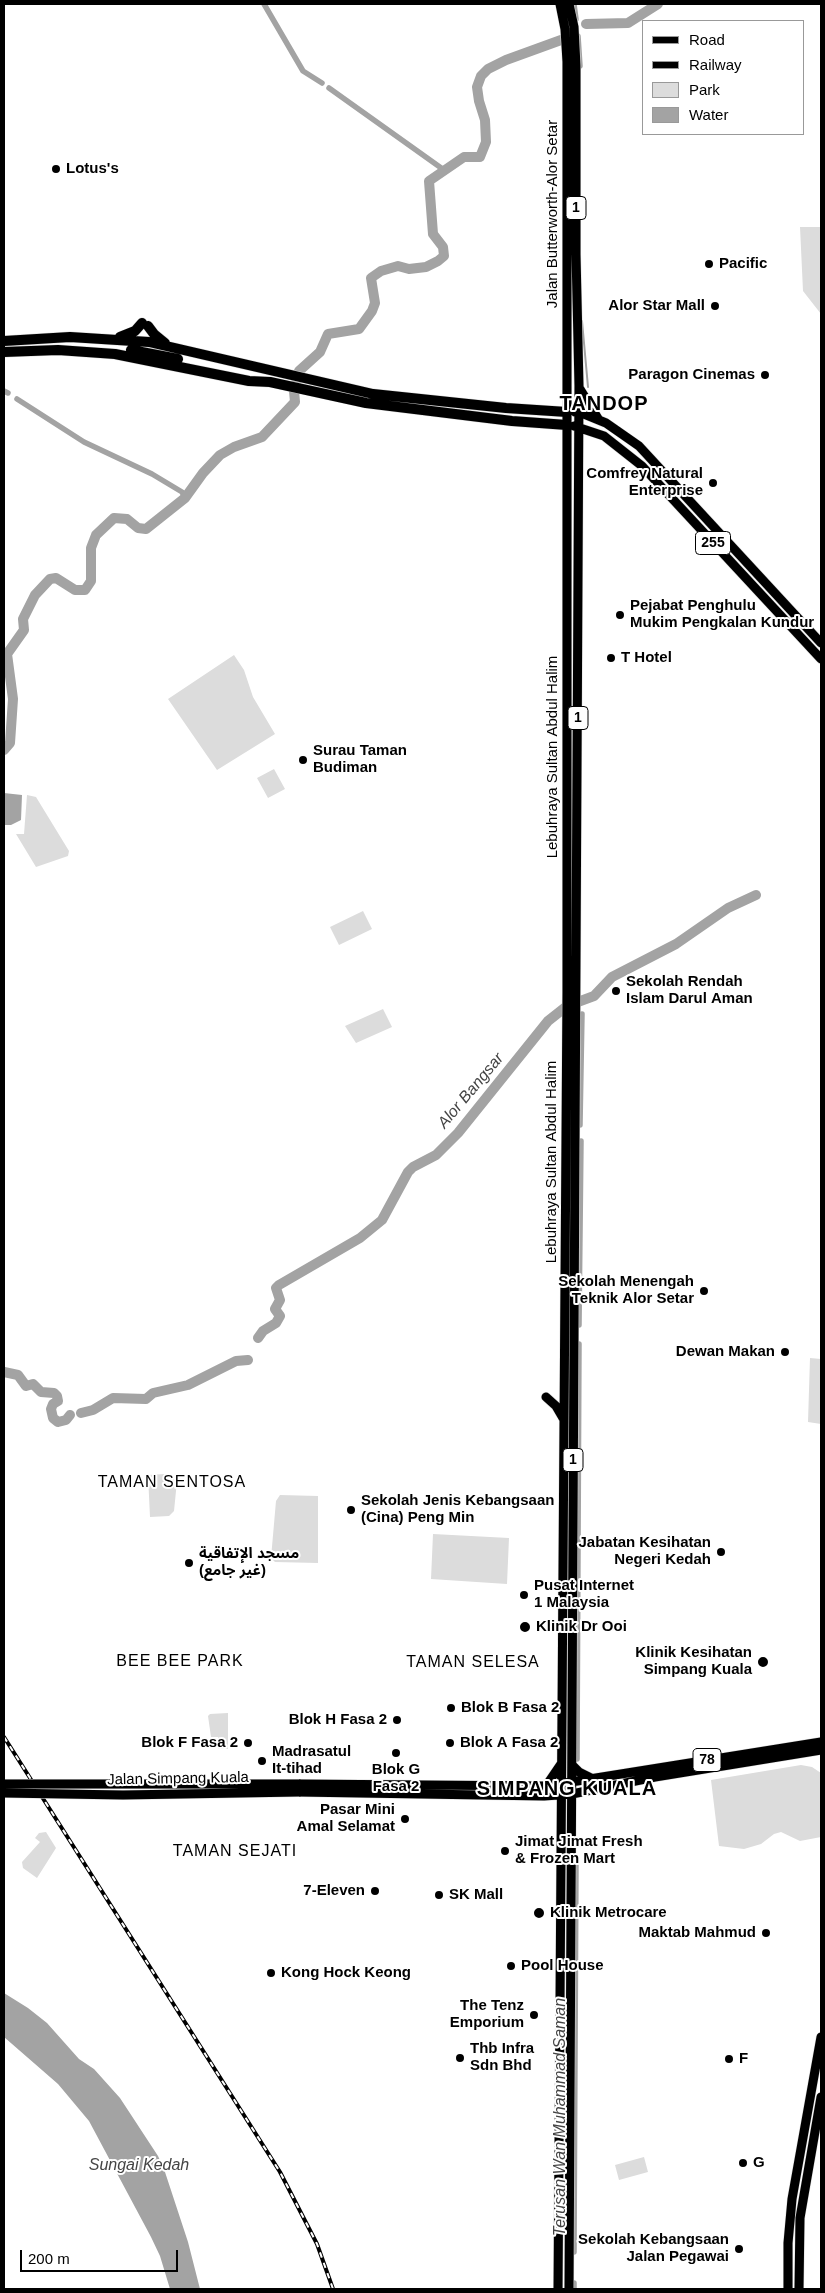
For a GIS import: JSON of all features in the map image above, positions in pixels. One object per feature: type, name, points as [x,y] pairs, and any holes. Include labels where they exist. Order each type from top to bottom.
[{"type":"highway","points":[[114,338],[126,336],[145,325],[161,341],[169,346]]},
{"type":"highway","points":[[4,341],[70,337],[114,338],[169,346],[284,380],[388,407],[567,425]]},
{"type":"highway","points":[[4,352],[58,350],[115,354],[228,376],[249,382],[284,380]]},
{"type":"highway","points":[[308,385],[506,408],[567,412]]},
{"type":"main road","name":"Jalan Butterworth-Alor Setar","points":[[560,4],[565,29],[567,62],[567,425]]},
{"type":"main road","name":"Jalan Butterworth-Alor Setar","points":[[569,4],[574,27],[576,66],[578,426]]},
{"type":"main road","points":[[579,386],[599,420]]},
{"type":"main road","points":[[567,412],[578,412]]},
{"type":"main road","name":"255","points":[[578,412],[599,420],[630,439],[664,471],[821,643]]},
{"type":"main road","points":[[567,425],[578,426]]},
{"type":"main road","name":"Lebuhraya Sultan Abdul Halim","points":[[558,2289],[562,1818],[567,1794],[567,1784],[562,1763],[567,1024],[567,425]]},
{"type":"main road","name":"Lebuhraya Sultan Abdul Halim","points":[[567,1784],[572,1765],[578,991],[578,426]]},
{"type":"main road","name":"255","points":[[578,426],[599,434],[620,446],[642,466],[821,659]]},
{"type":"main road","points":[[578,446],[585,436],[599,434]]},
{"type":"main road","points":[[546,1397],[560,1411],[564,1421]]},
{"type":"main road","points":[[756,1752],[768,1745],[821,1736]]},
{"type":"main road","name":"78","points":[[567,1784],[821,1742]]},
{"type":"main road","name":"78","points":[[567,1794],[821,1750]]},
{"type":"main road","points":[[808,1752],[821,1757]]},
{"type":"main road","points":[[546,1786],[562,1763]]},
{"type":"main road","points":[[572,1765],[579,1772],[594,1779]]},
{"type":"main road","name":"Jalan Simpang Kuala","points":[[4,1784],[299,1788],[544,1796],[567,1794]]},
{"type":"main road","name":"Jalan Simpang Kuala","points":[[4,1793],[122,1794],[299,1788],[546,1786],[567,1784]]},
{"type":"main road","points":[[572,1808],[583,1794],[590,1790]]},
{"type":"main road","name":"Lebuhraya Sultan Abdul Halim","points":[[567,1794],[572,1808],[569,2289]]},
{"type":"main road","points":[[544,1796],[558,1808],[562,1818]]},
{"type":"main road","points":[[788,2289],[789,2222],[821,2037]]},
{"type":"main road","points":[[799,2289],[800,2218],[821,2097]]},
{"type":"main road","points":[[798,2162],[809,2164]]},
{"type":"green space","points":[[800,227],[821,227],[821,314],[803,291]]},
{"type":"green space","points":[[234,655],[244,670],[253,697],[275,734],[217,770],[168,699]]},
{"type":"green space","points":[[274,769],[285,789],[268,798],[257,778]]},
{"type":"green space","points":[[27,795],[36,797],[69,851],[68,856],[36,867],[16,834],[24,834]]},
{"type":"green space","points":[[363,911],[372,929],[339,945],[330,927]]},
{"type":"green space","points":[[383,1009],[392,1027],[356,1043],[345,1026]]},
{"type":"green space","points":[[810,1358],[821,1359],[821,1424],[808,1422]]},
{"type":"green space","name":"TAMAN SENTOSA","points":[[165,1474],[177,1481],[174,1511],[169,1516],[150,1517],[148,1475]]},
{"type":"green space","points":[[280,1495],[318,1496],[318,1563],[275,1562],[271,1558],[276,1501]]},
{"type":"green space","points":[[433,1534],[509,1538],[507,1584],[431,1579]]},
{"type":"green space","points":[[228,1713],[228,1749],[218,1749],[218,1737],[211,1737],[208,1716],[210,1714]]},
{"type":"green space","points":[[801,1765],[812,1767],[821,1773],[821,1837],[800,1841],[781,1832],[774,1834],[761,1844],[744,1849],[719,1846],[711,1780]]},
{"type":"green space","points":[[46,1832],[56,1848],[37,1878],[23,1868],[22,1862],[40,1842],[35,1838],[39,1833]]},
{"type":"green space","points":[[644,2157],[648,2172],[619,2180],[615,2165]]},
{"type":"water","points":[[4,793],[22,795],[21,820],[11,825],[4,825]]},
{"type":"water","name":"Sungai Kedah","points":[[4,1993],[47,2023],[79,2059],[94,2069],[120,2098],[158,2156],[164,2169],[188,2242],[200,2289],[170,2289],[160,2256],[151,2237],[89,2121],[58,2084],[4,2037]]},
{"type":"waterway","points":[[264,4],[303,71],[322,83]]},
{"type":"waterway","name":"Terusan Wan Muhammad Saman","points":[[574,4],[576,19]]},
{"type":"waterway","points":[[586,24],[628,23],[658,4]]},
{"type":"waterway","name":"Terusan Wan Muhammad Saman","points":[[578,36],[580,66]]},
{"type":"waterway","points":[[4,750],[10,743],[13,699],[7,654],[24,630],[23,619],[35,595],[50,579],[56,578],[75,590],[85,590],[91,581],[91,548],[96,535],[114,518],[127,519],[138,528],[146,529],[185,498],[203,473],[220,455],[234,447],[262,437],[295,402],[294,391],[299,371],[320,352],[328,334],[359,329],[372,311],[375,303],[371,278],[381,271],[398,266],[409,269],[426,267],[444,256],[443,247],[433,234],[429,181],[464,157],[480,157],[486,142],[485,120],[477,87],[481,76],[488,69],[506,60],[561,40]]},
{"type":"waterway","points":[[329,88],[444,170]]},
{"type":"waterway","points":[[582,321],[588,387]]},
{"type":"waterway","points":[[4,391],[8,393]]},
{"type":"waterway","points":[[17,399],[84,442],[152,474],[182,492],[185,498]]},
{"type":"waterway","name":"Alor Bangsar","points":[[258,1338],[263,1331],[276,1323],[280,1316],[275,1309],[280,1300],[276,1288],[360,1238],[382,1220],[408,1172],[413,1167],[436,1155],[458,1133],[548,1021],[567,1006],[594,996],[612,977],[676,944],[728,908],[756,895]]},
{"type":"waterway","name":"Terusan Wan Muhammad Saman","points":[[580,1125],[582,1014]]},
{"type":"waterway","name":"Terusan Wan Muhammad Saman","points":[[579,1325],[581,1141]]},
{"type":"waterway","name":"Terusan Wan Muhammad Saman","points":[[577,1759],[579,1344]]},
{"type":"waterway","name":"Alor Bangsar","points":[[81,1413],[93,1410],[113,1398],[146,1399],[153,1393],[188,1385],[236,1361],[248,1360]]},
{"type":"waterway","name":"Alor Bangsar","points":[[4,1372],[18,1375],[26,1386],[33,1384],[41,1392],[54,1393],[58,1401],[53,1404],[51,1409],[53,1418],[58,1422],[66,1420],[70,1415]]},
{"type":"waterway","name":"Terusan Wan Muhammad Saman","points":[[574,2252],[576,1863]]},
{"type":"waterway","name":"Terusan Wan Muhammad Saman","points":[[574,2283],[574,2289]]},
{"type":"railway","points":[[4,1737],[280,2172],[317,2244],[333,2289]]},
{"type":"place","name":"Lotus's","points":[[56,169]]},
{"type":"place","name":"Pacific","points":[[709,264]]},
{"type":"place","name":"Alor Star Mall","points":[[715,306]]},
{"type":"place","name":"Paragon Cinemas","points":[[765,375]]},
{"type":"place","name":"Comfrey Natural Enterprise","points":[[713,483]]},
{"type":"place","name":"Pejabat Penghulu Mukim Pengkalan Kundur","points":[[620,615]]},
{"type":"place","name":"T Hotel","points":[[611,658]]},
{"type":"place","name":"Surau Taman Budiman","points":[[303,760]]},
{"type":"place","name":"Sekolah Rendah Islam Darul Aman","points":[[616,991]]},
{"type":"place","name":"Sekolah Menengah Teknik Alor Setar","points":[[704,1291]]},
{"type":"place","name":"Dewan Makan","points":[[785,1352]]},
{"type":"place","name":"Sekolah Jenis Kebangsaan (Cina) Peng Min","points":[[351,1510]]},
{"type":"place","name":"Jabatan Kesihatan Negeri Kedah","points":[[721,1552]]},
{"type":"place","name":"مسجد الإتفاقية (غير جامع)","points":[[189,1563]]},
{"type":"place","name":"Pusat Internet 1 Malaysia","points":[[524,1595]]},
{"type":"place","name":"Klinik Dr Ooi","points":[[525,1627]]},
{"type":"place","name":"Klinik Kesihatan Simpang Kuala","points":[[763,1662]]},
{"type":"place","name":"Blok B Fasa 2","points":[[451,1708]]},
{"type":"place","name":"Blok H Fasa 2","points":[[397,1720]]},
{"type":"place","name":"Blok F Fasa 2","points":[[248,1743]]},
{"type":"place","name":"Blok A Fasa 2","points":[[450,1743]]},
{"type":"place","name":"Blok G Fasa 2","points":[[396,1753]]},
{"type":"place","name":"Madrasatul It-tihad","points":[[262,1761]]},
{"type":"place","name":"Pasar Mini Amal Selamat","points":[[405,1819]]},
{"type":"place","name":"Jimat Jimat Fresh & Frozen Mart","points":[[505,1851]]},
{"type":"place","name":"7-Eleven","points":[[375,1891]]},
{"type":"place","name":"SK Mall","points":[[439,1895]]},
{"type":"place","name":"Klinik Metrocare","points":[[539,1913]]},
{"type":"place","name":"Maktab Mahmud","points":[[766,1933]]},
{"type":"place","name":"Pool House","points":[[511,1966]]},
{"type":"place","name":"Kong Hock Keong","points":[[271,1973]]},
{"type":"place","name":"The Tenz Emporium","points":[[534,2015]]},
{"type":"place","name":"Thb Infra Sdn Bhd","points":[[460,2058]]},
{"type":"place","name":"F","points":[[729,2059]]},
{"type":"place","name":"G","points":[[743,2163]]},
{"type":"place","name":"Sekolah Kebangsaan Jalan Pegawai","points":[[739,2249]]},
{"type":"district","name":"TANDOP","points":[[604,404]]},
{"type":"district","name":"TAMAN SENTOSA","points":[[172,1483]]},
{"type":"district","name":"BEE BEE PARK","points":[[180,1662]]},
{"type":"district","name":"TAMAN SELESA","points":[[473,1663]]},
{"type":"district","name":"SIMPANG KUALA","points":[[567,1789]]},
{"type":"district","name":"TAMAN SEJATI","points":[[235,1852]]}]
